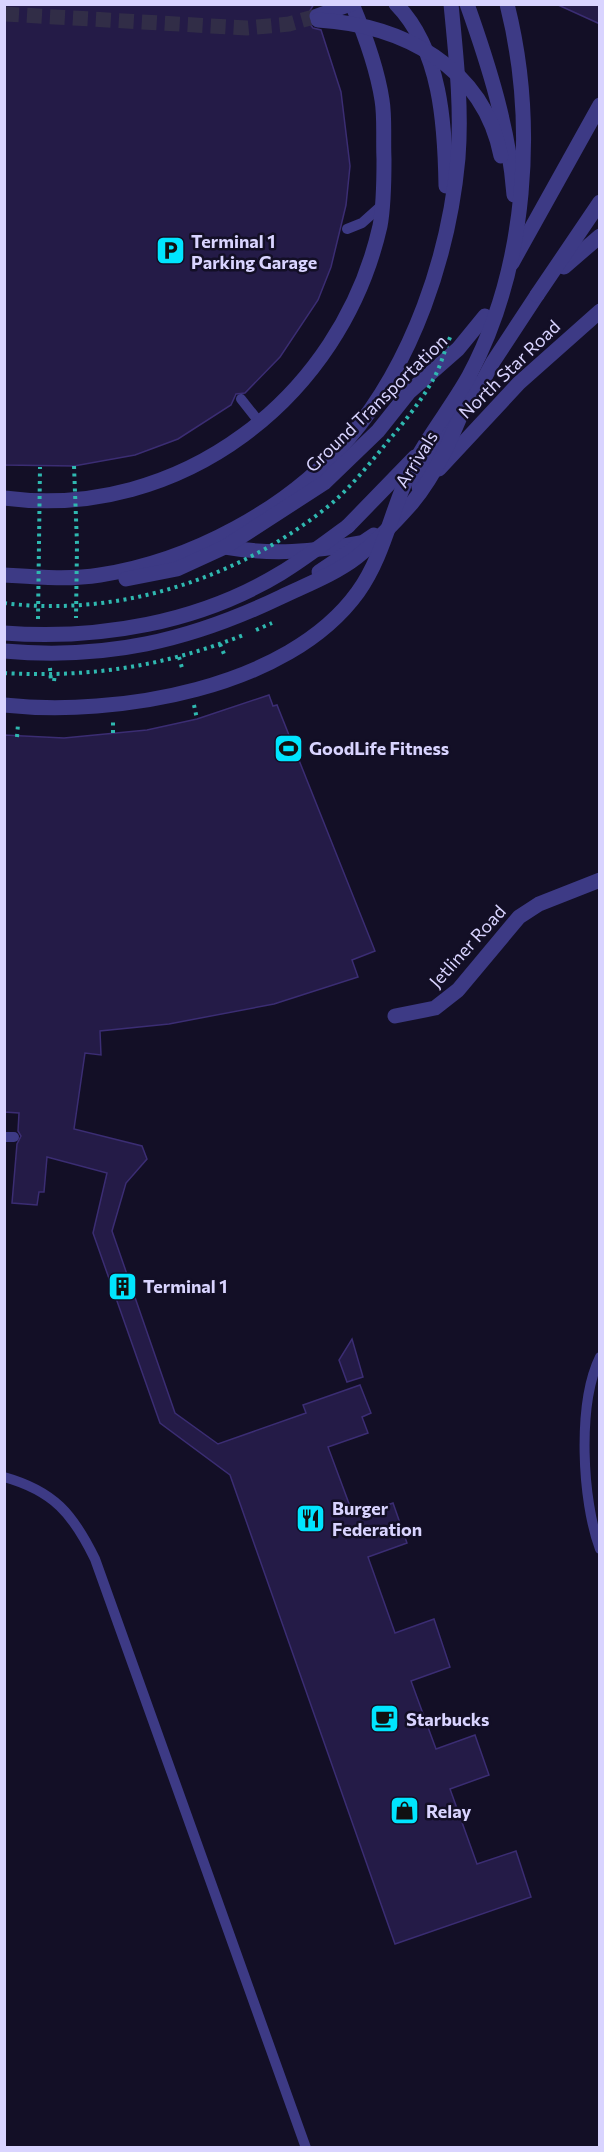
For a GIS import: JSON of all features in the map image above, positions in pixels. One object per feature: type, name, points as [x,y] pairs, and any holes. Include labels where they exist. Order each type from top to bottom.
[{"type":"street","points":[[4,498],[47,502],[86,500],[132,491],[182,473],[219,454],[260,423],[311,370],[339,328],[365,272],[380,225],[382,101],[369,47],[352,4],[318,18],[371,26],[415,43],[438,58],[480,102],[499,147],[508,190],[509,234],[506,275]]},
{"type":"street","points":[[396,4],[419,34],[429,60],[438,96],[446,159],[446,193],[439,252]]},
{"type":"street","points":[[4,575],[98,575],[138,566],[208,540],[270,506],[335,454],[362,422],[399,362],[422,309],[439,252],[453,191],[460,106],[451,4]]},
{"type":"street","name":"Arrivals","points":[[4,650],[64,654],[140,647],[182,637],[213,626],[306,585],[356,557],[405,510],[436,466],[454,435],[493,335],[509,284],[516,246],[510,154],[501,113],[467,4]]},
{"type":"street","points":[[4,633],[80,635],[125,629],[171,619],[226,601],[280,574],[348,526],[418,454],[470,373],[493,316],[506,275],[520,203],[524,162],[521,88],[507,4]]},
{"type":"street","points":[[415,495],[485,316],[533,223],[600,105]]},
{"type":"street","points":[[454,435],[493,362],[600,202]]},
{"type":"street","points":[[537,295],[600,236]]},
{"type":"street","name":"North Star Road","points":[[4,650],[48,652],[100,649],[178,635],[235,614],[298,585],[365,542],[394,519],[513,390],[600,311]]},
{"type":"street","name":"Ground Transportation","points":[[4,580],[57,584],[118,581],[177,569],[225,547],[324,483],[378,431],[409,392],[458,350],[485,316]]},
{"type":"street","points":[[4,705],[77,706],[178,695],[256,670],[291,652],[329,622],[358,592],[382,547],[418,454]]},
{"type":"street","points":[[225,547],[260,553],[297,553],[365,542]]},
{"type":"street","name":"Jetliner Road","points":[[395,1016],[435,1008],[458,990],[519,917],[539,904],[600,880]]},
{"type":"lane","points":[[347,229],[363,223],[381,206]]},
{"type":"lane","points":[[241,399],[260,423]]},
{"type":"lane","points":[[600,1357],[587,1407],[584,1461],[592,1528],[600,1549]]},
{"type":"lane","points":[[4,1477],[47,1494],[68,1512],[81,1529],[95,1559],[306,2148]]},
{"type":"path","points":[[4,603],[32,607],[70,607],[126,600],[212,573],[253,556],[291,534],[332,503],[369,465],[406,419],[435,377],[451,335]]},
{"type":"path","points":[[74,466],[77,544],[76,623]]},
{"type":"path","points":[[38,620],[40,467]]},
{"type":"path","points":[[220,644],[224,654]]},
{"type":"path","points":[[178,654],[182,668]]},
{"type":"path","points":[[50,666],[53,682],[55,675]]},
{"type":"path","points":[[36,679],[37,668]]},
{"type":"path","points":[[75,669],[75,680]]},
{"type":"path","points":[[113,722],[113,733]]},
{"type":"path","points":[[16,737],[18,724]]},
{"type":"building","name":"Terminal 1 Parking Garage","points":[[4,4],[314,4],[308,14],[309,23],[313,28],[321,30],[341,92],[350,166],[346,205],[331,267],[318,300],[280,357],[245,393],[236,394],[231,405],[178,439],[135,455],[74,466],[4,465]]},
{"type":"building","points":[[556,4],[600,4],[600,24]]},
{"type":"building","name":"Terminal 1","points":[[269,695],[273,706],[277,705],[375,951],[352,960],[358,977],[274,1004],[169,1024],[100,1031],[101,1055],[85,1053],[74,1129],[142,1146],[147,1159],[126,1183],[112,1231],[175,1413],[218,1444],[306,1413],[303,1405],[360,1385],[371,1413],[362,1417],[368,1433],[328,1447],[354,1517],[393,1503],[407,1543],[368,1557],[395,1633],[434,1619],[450,1667],[411,1681],[436,1749],[475,1735],[489,1775],[450,1789],[477,1864],[516,1851],[531,1897],[395,1944],[230,1475],[160,1423],[93,1233],[107,1173],[47,1157],[44,1192],[39,1192],[37,1205],[12,1203],[17,1144],[21,1136],[18,1131],[19,1113],[4,1112],[4,735],[64,738],[147,730],[197,719]]},
{"type":"building","points":[[352,1339],[363,1377],[347,1382],[339,1360]]},
{"type":"tunnel","points":[[4,14],[247,28],[289,24],[317,16]]},
{"type":"place","name":"Terminal 1 Parking Garage","points":[[170,251]]},
{"type":"place","name":"GoodLife Fitness","points":[[288,748]]},
{"type":"place","name":"Terminal 1","points":[[122,1286]]},
{"type":"place","name":"Burger Federation","points":[[311,1518]]},
{"type":"place","name":"Starbucks","points":[[385,1719]]},
{"type":"place","name":"Relay","points":[[405,1811]]}]
